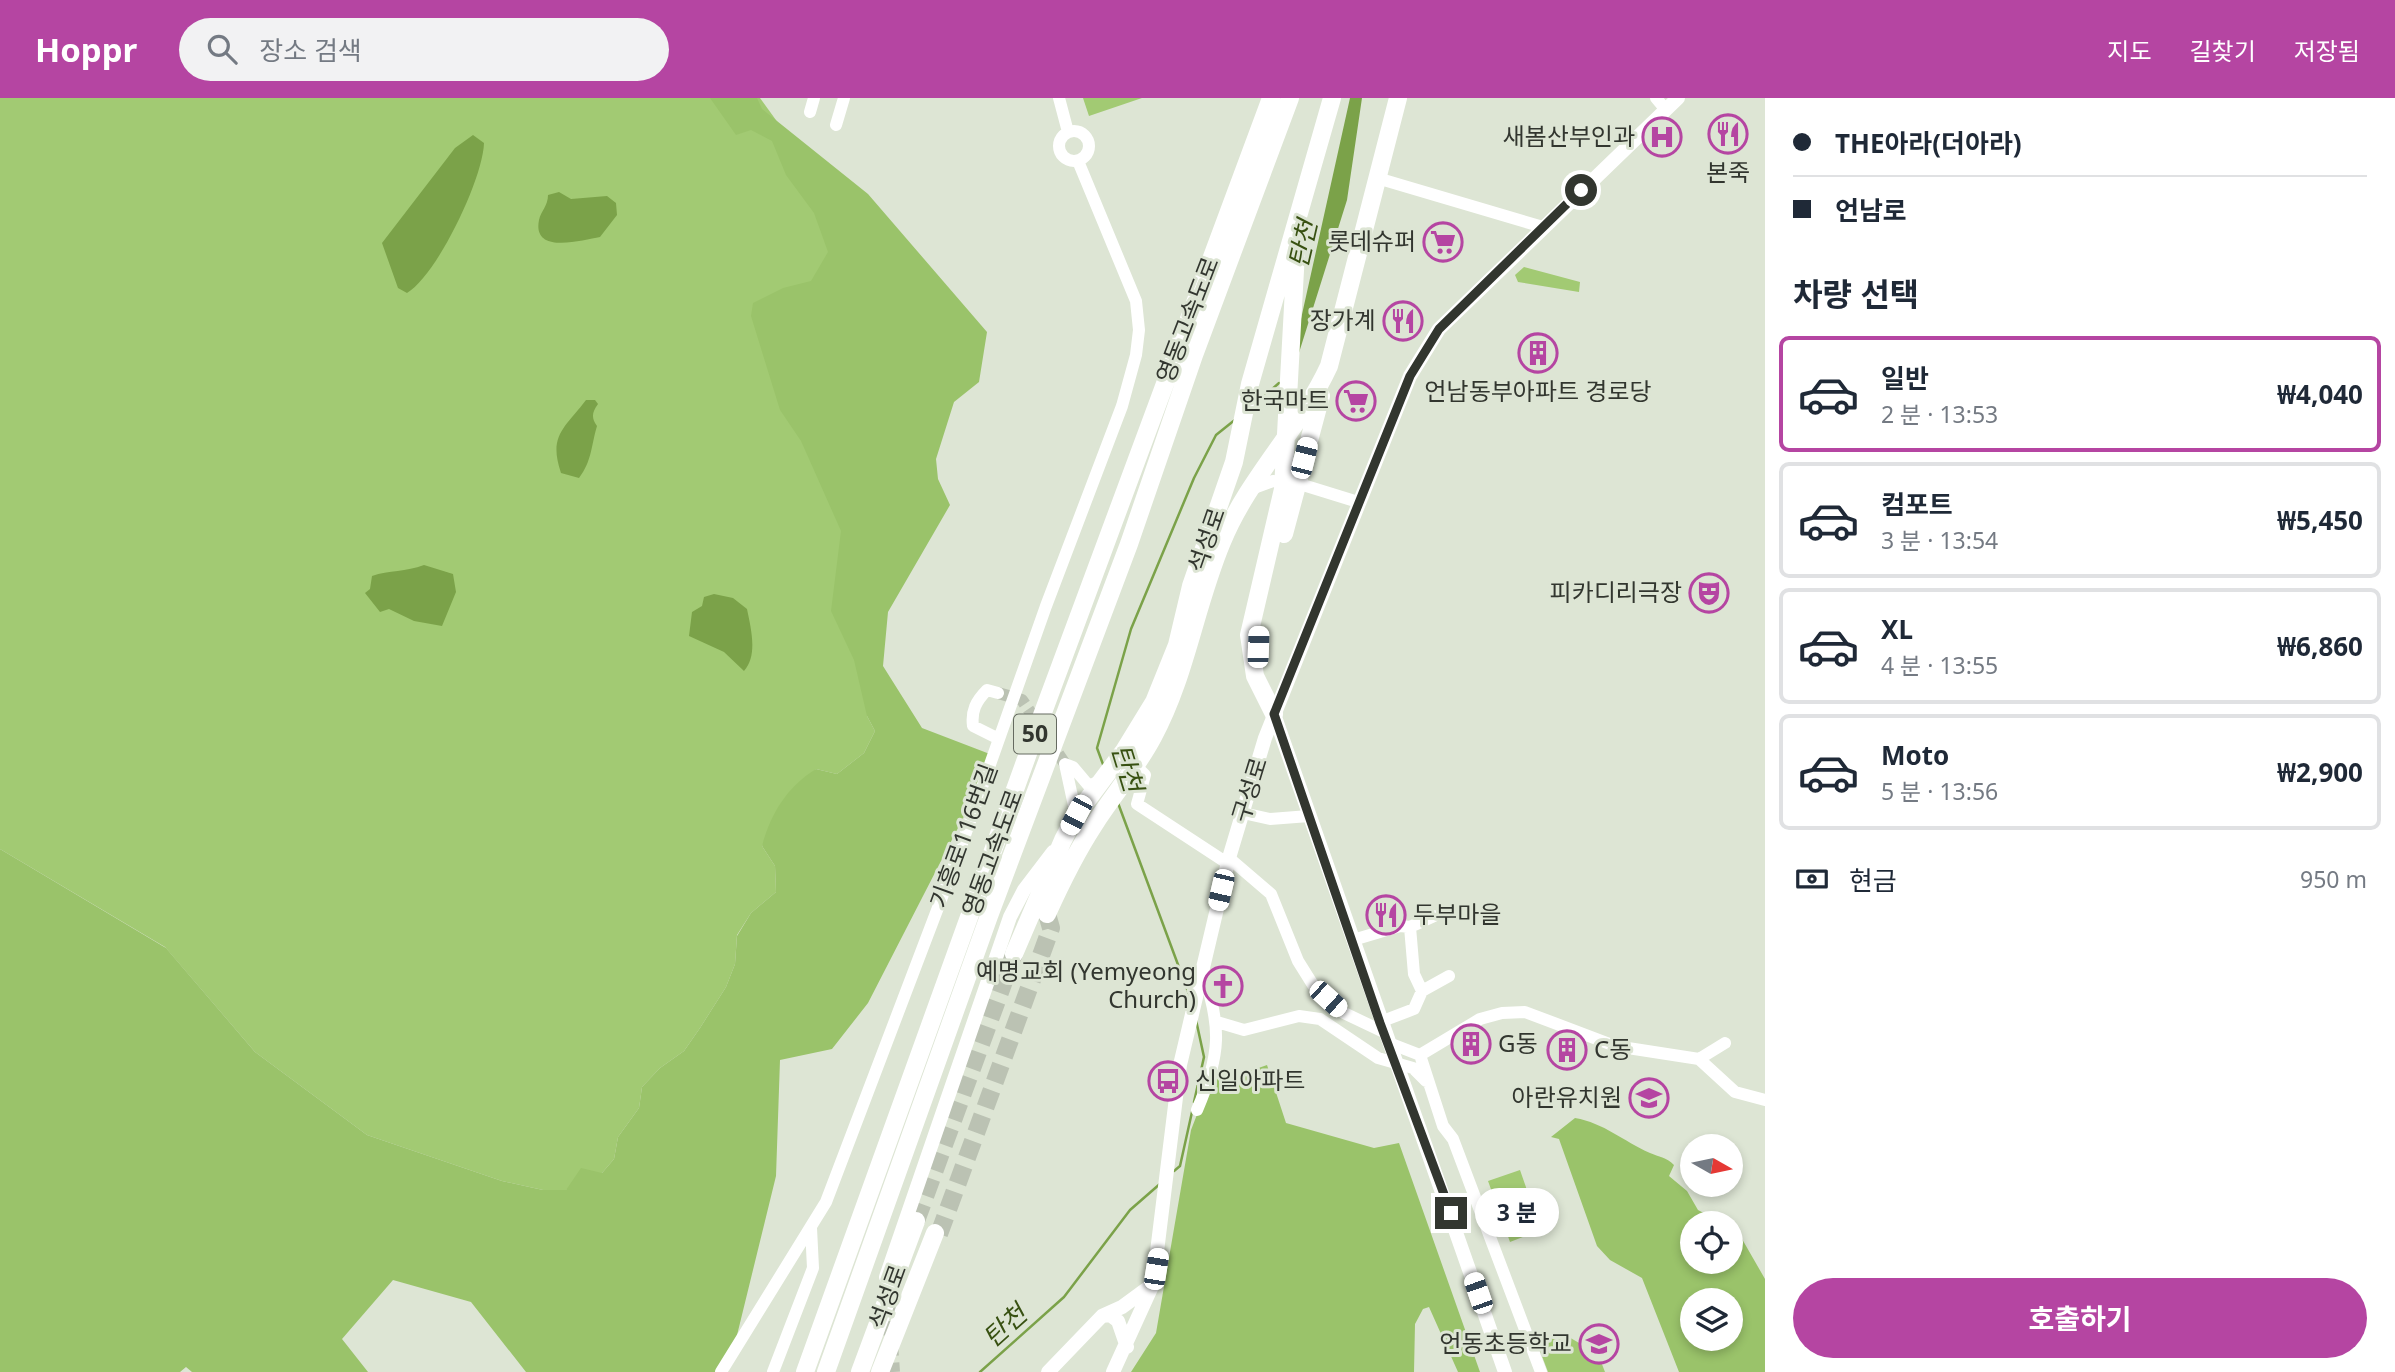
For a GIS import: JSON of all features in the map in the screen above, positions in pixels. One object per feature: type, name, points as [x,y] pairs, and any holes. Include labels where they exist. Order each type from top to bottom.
[{"type":"highway","name":"영동고속도로","points":[[805,1372],[1040,720],[1271,98]]},
{"type":"highway","name":"영동고속도로","points":[[826,1372],[994,904],[1129,544],[1194,355],[1290,98]]},
{"type":"highway","name":"석성로","points":[[1014,954],[1063,840],[1079,810],[1119,757],[1154,702],[1177,645],[1191,586],[1234,463],[1250,384],[1332,98]]},
{"type":"highway","name":"석성로","points":[[1047,914],[1068,866],[1095,823],[1132,774],[1170,705],[1221,543],[1248,490],[1320,387],[1329,366],[1398,98]]},
{"type":"highway","points":[[1274,714],[1255,676],[1249,649],[1251,620],[1283,489],[1294,265],[1301,225],[1316,180],[1320,140]]},
{"type":"highway","points":[[1274,714],[1259,660],[1258,630],[1329,366]]},
{"type":"highway","points":[[1234,463],[1247,473],[1278,448]]},
{"type":"highway","name":"석성로","points":[[860,1372],[916,1221]]},
{"type":"highway","name":"석성로","points":[[880,1372],[937,1234],[899,1343],[894,1372]]},
{"type":"main road","name":"구성로","points":[[1113,1372],[1153,1284],[1173,1114],[1189,1027],[1228,860],[1274,714],[1410,376],[1439,329],[1678,98]]},
{"type":"main road","points":[[1274,714],[1384,1033],[1424,1134],[1505,1372]]},
{"type":"main road","points":[[886,1277],[1010,917],[1024,890],[1063,840]]},
{"type":"main road","points":[[1048,1372],[1102,1315],[1122,1307],[1153,1284]]},
{"type":"main road","points":[[1102,1315],[1110,1315],[1118,1321],[1126,1347]]},
{"type":"street","points":[[810,111],[814,98]]},
{"type":"street","points":[[836,125],[844,98]]},
{"type":"street","points":[[1059,98],[1068,132]]},
{"type":"street","points":[[1656,98],[1666,110]]},
{"type":"street","points":[[1068,132],[1083,133],[1088,141],[1087,156],[1078,161],[1067,160],[1060,153],[1059,142],[1068,132]]},
{"type":"street","name":"기흥로116번길","points":[[721,1372],[826,1202],[851,1141],[1122,406],[1136,355],[1139,330],[1136,301],[1078,161]]},
{"type":"street","points":[[1377,178],[1542,227]]},
{"type":"street","points":[[1248,490],[1273,481],[1358,502]]},
{"type":"street","points":[[998,693],[987,690],[974,708],[972,717],[973,726],[999,739]]},
{"type":"street","points":[[1079,810],[1065,764],[1073,767],[1088,786],[1096,783]]},
{"type":"street","points":[[1132,774],[1145,775],[1137,804],[1228,860],[1271,894],[1298,961],[1312,985],[1344,1013],[1420,1055],[1443,1126],[1453,1139],[1541,1372]]},
{"type":"street","points":[[1243,813],[1270,819],[1309,816]]},
{"type":"street","points":[[1353,940],[1400,926],[1410,927],[1434,916]]},
{"type":"street","points":[[1410,927],[1414,974],[1422,991]]},
{"type":"street","points":[[1197,1110],[1212,1076],[1217,1022],[1216,1008],[1202,970]]},
{"type":"street","points":[[1384,1033],[1414,1009],[1422,991],[1449,975]]},
{"type":"street","points":[[1420,1055],[1480,1019],[1512,1012],[1536,1015],[1615,1046],[1699,1059],[1735,1092],[1765,1100]]},
{"type":"street","points":[[1217,1022],[1244,1030],[1299,1016],[1320,1019],[1378,1058],[1413,1068],[1430,1085]]},
{"type":"street","points":[[1699,1059],[1725,1044]]},
{"type":"street","points":[[773,1372],[813,1268],[811,1227]]},
{"type":"street","points":[[793,1259],[802,1254],[810,1255],[813,1268]]},
{"type":"shaded area","points":[[0,98],[760,98],[836,203],[869,587],[867,716],[875,731],[864,753],[837,774],[816,769],[762,846],[775,866],[776,892],[751,913],[737,935],[735,964],[726,987],[700,1028],[684,1051],[660,1068],[642,1087],[639,1108],[618,1137],[614,1159],[602,1173],[566,1190],[543,1190],[502,1181],[367,1135],[255,1052],[165,947],[0,849]]},
{"type":"shaded area","points":[[710,98],[757,98],[762,109],[868,194],[987,332],[979,382],[954,402],[936,459],[938,479],[950,505],[888,612],[883,666],[922,728],[995,756],[868,1003],[832,1049],[780,1060],[776,1176],[728,1372],[526,1372],[471,1302],[393,1280],[342,1339],[368,1372],[192,1372],[186,1367],[180,1372],[0,1372],[0,849],[166,948],[255,1052],[367,1135],[502,1181],[543,1190],[566,1190],[581,1168],[602,1173],[614,1159],[618,1137],[639,1108],[642,1087],[660,1068],[684,1051],[726,987],[735,964],[737,936],[751,913],[776,892],[775,866],[762,846],[775,812],[797,784],[816,769],[837,774],[864,753],[875,731],[867,716],[854,660],[831,611],[841,531],[801,441],[780,410],[751,316],[753,303],[783,288],[811,281],[828,252],[814,213],[786,175],[772,141],[751,130],[736,135]]},
{"type":"shaded area","points":[[1083,98],[1142,98],[1089,116]]},
{"type":"shaded area","name":"탄천","points":[[1350,98],[1362,98],[1347,200],[1292,375],[1279,383],[1291,364]]},
{"type":"shaded area","points":[[473,135],[484,143],[482,159],[467,202],[432,267],[407,293],[398,288],[382,243],[455,148]]},
{"type":"shaded area","points":[[559,192],[571,199],[607,196],[616,203],[617,215],[600,237],[550,242],[543,238],[539,231],[539,220],[548,195]]},
{"type":"shaded area","points":[[1524,267],[1580,282],[1579,292],[1518,282],[1515,275]]},
{"type":"shaded area","points":[[586,400],[595,400],[598,404],[593,415],[597,426],[589,459],[579,478],[561,473],[556,450],[565,425]]},
{"type":"shaded area","points":[[424,565],[453,574],[456,592],[442,626],[414,621],[389,609],[380,612],[365,593],[370,589],[372,576]]},
{"type":"shaded area","points":[[714,594],[733,598],[747,609],[752,650],[744,671],[724,652],[689,636],[692,612],[702,606],[704,597]]},
{"type":"shaded area","points":[[1267,1065],[1286,1123],[1374,1148],[1399,1143],[1480,1372],[1458,1372],[1429,1307],[1423,1309],[1415,1324],[1414,1372],[1131,1372],[1156,1333],[1191,1130],[1212,1076],[1233,1077]]},
{"type":"shaded area","points":[[1575,1118],[1585,1120],[1674,1165],[1669,1176],[1680,1185],[1680,1197],[1690,1197],[1700,1211],[1680,1211],[1680,1274],[1743,1274],[1743,1241],[1765,1279],[1765,1372],[1679,1372],[1642,1278],[1610,1260],[1597,1246],[1559,1139],[1551,1137]]},
{"type":"shaded area","points":[[1520,1170],[1541,1230],[1510,1242],[1488,1181]]},
{"type":"shaded area","points":[[1562,1333],[1598,1354],[1605,1372],[1548,1372],[1537,1343]]},
{"type":"waterway","name":"탄천","points":[[1255,404],[1279,383]]},
{"type":"waterway","name":"탄천","points":[[1104,767],[1097,748],[1131,629],[1194,478],[1216,435],[1236,419]]},
{"type":"waterway","name":"탄천","points":[[1118,803],[1190,997]]},
{"type":"waterway","name":"탄천","points":[[1194,1102],[1204,1057],[1196,1020]]},
{"type":"waterway","name":"탄천","points":[[1174,1171],[1180,1166],[1192,1112]]},
{"type":"waterway","name":"탄천","points":[[980,1372],[1064,1297],[1130,1210],[1161,1183]]},
{"type":"tunnel","points":[[998,693],[1022,700],[1065,764]]},
{"type":"tunnel","points":[[939,1234],[1051,928],[1047,914]]},
{"type":"tunnel","points":[[916,1221],[1014,954]]},
{"type":"tunnel","points":[[888,1300],[893,1372]]},
{"type":"place","name":"본죽","points":[[1728,134]]},
{"type":"place","name":"새봄산부인과","points":[[1662,137]]},
{"type":"place","name":"롯데슈퍼","points":[[1443,242]]},
{"type":"place","name":"장가계","points":[[1403,321]]},
{"type":"place","name":"언남동부아파트 경로당","points":[[1538,353]]},
{"type":"place","name":"한국마트","points":[[1356,401]]},
{"type":"place","name":"피카디리극장","points":[[1709,593]]},
{"type":"place","name":"두부마을","points":[[1386,915]]},
{"type":"place","name":"예명교회 (Yemyeong Church)","points":[[1223,986]]},
{"type":"place","name":"G동","points":[[1471,1044]]},
{"type":"place","name":"C동","points":[[1567,1050]]},
{"type":"place","name":"신일아파트","points":[[1168,1081]]},
{"type":"place","name":"아란유치원","points":[[1649,1098]]},
{"type":"place","name":"언동초등학교","points":[[1599,1344]]},
{"type":"route","points":[[1451,1213],[1424,1134],[1380,1023],[1274,714],[1410,376],[1439,329],[1581,190]]}]
